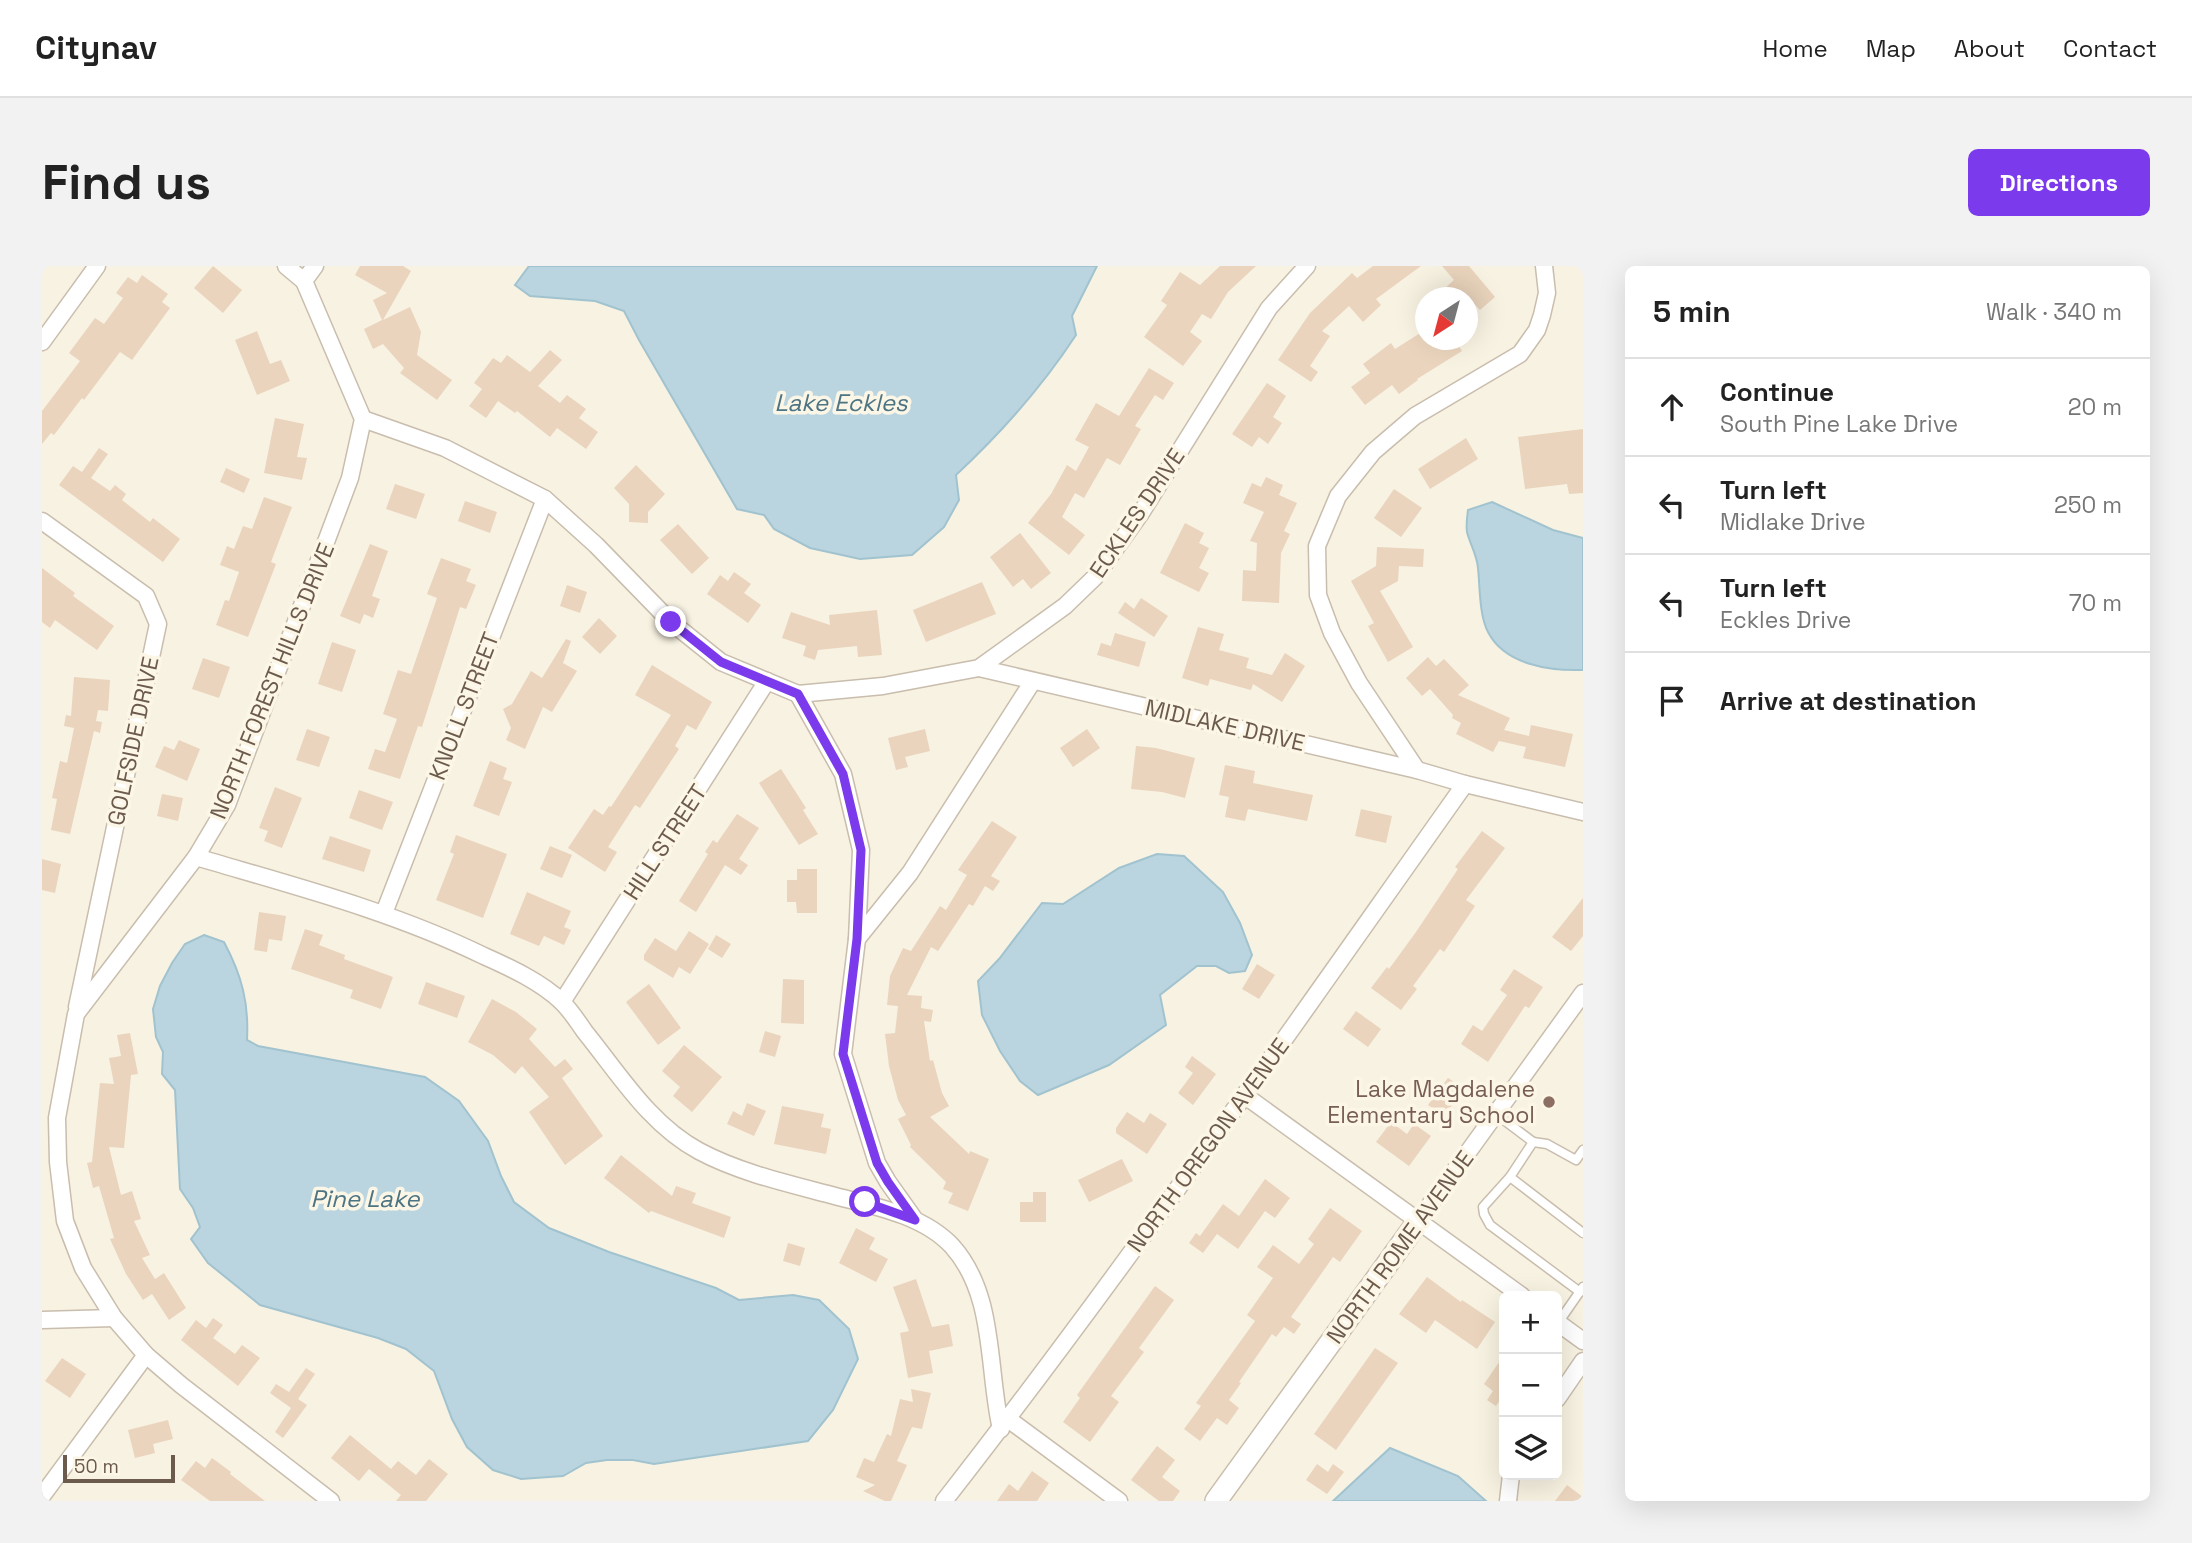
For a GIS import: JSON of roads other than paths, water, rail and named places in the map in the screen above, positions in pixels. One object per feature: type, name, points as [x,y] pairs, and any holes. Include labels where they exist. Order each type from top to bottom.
[{"type":"street","points":[[42,342],[97,266]]},
{"type":"street","points":[[286,266],[304,281],[363,419]]},
{"type":"street","points":[[304,281],[315,266]]},
{"type":"street","name":"ECKLES DRIVE","points":[[363,419],[445,448],[545,499],[596,545],[671,622],[721,662],[798,694],[883,686],[979,668],[1065,606],[1095,577],[1141,513],[1269,308],[1307,266]]},
{"type":"street","points":[[1544,266],[1548,293],[1536,330],[1520,354],[1415,416],[1373,452],[1338,496],[1317,546],[1318,595],[1332,633],[1359,683],[1417,770],[1583,812]]},
{"type":"street","name":"NORTH FOREST HILLS DRIVE","points":[[331,1501],[146,1355],[114,1318],[83,1268],[65,1221],[49,1117],[76,1014],[196,857],[227,805],[350,478],[363,419]]},
{"type":"street","name":"KNOLL STREET","points":[[384,913],[545,499]]},
{"type":"street","name":"GOLFSIDE DRIVE","points":[[42,521],[146,596],[158,624],[76,1014]]},
{"type":"street","name":"MIDLAKE DRIVE","points":[[979,668],[1417,770]]},
{"type":"street","name":"HILL STREET","points":[[562,1002],[767,681]]},
{"type":"street","points":[[857,939],[910,873],[1033,681]]},
{"type":"street","points":[[798,694],[843,774],[861,850],[857,939],[843,1054],[877,1163],[915,1220]]},
{"type":"street","name":"NORTH OREGON AVENUE","points":[[944,1501],[1004,1424],[1244,1095],[1465,784]]},
{"type":"street","points":[[196,857],[384,913],[518,972],[562,1002],[631,1089],[673,1136],[735,1167],[865,1202],[915,1220],[950,1244],[966,1265],[984,1304],[996,1406],[1004,1424],[1119,1501]]},
{"type":"street","name":"NORTH ROME AVENUE","points":[[1216,1501],[1583,993]]},
{"type":"street","points":[[1244,1095],[1515,1291]]},
{"type":"street","points":[[42,1320],[114,1318]]},
{"type":"street","points":[[1562,1325],[1583,1341]]},
{"type":"street","points":[[42,1496],[146,1355]]},
{"type":"street","points":[[1562,1392],[1583,1361]]},
{"type":"street","points":[[1508,1501],[1510,1480]]},
{"type":"lane","points":[[1496,1114],[1533,1142],[1547,1144],[1579,1163],[1583,1150]]},
{"type":"lane","points":[[1533,1142],[1510,1177],[1483,1206],[1484,1214],[1490,1225],[1581,1289],[1562,1316]]},
{"type":"lane","points":[[1510,1177],[1583,1233]]},
{"type":"water","name":"Lake Eckles","points":[[529,266],[1097,266],[1072,316],[1076,335],[1020,409],[956,475],[959,500],[944,527],[912,555],[860,559],[810,548],[774,529],[764,515],[737,509],[624,311],[595,301],[530,296],[515,285]]},
{"type":"water","points":[[1492,502],[1553,530],[1583,538],[1583,670],[1543,667],[1517,659],[1505,652],[1488,632],[1481,609],[1477,563],[1467,524],[1468,510]]},
{"type":"water","points":[[1157,854],[1184,856],[1223,892],[1240,923],[1252,955],[1245,971],[1229,973],[1216,966],[1197,966],[1160,995],[1166,1025],[1109,1065],[1038,1095],[1020,1081],[1000,1051],[982,1015],[978,981],[999,959],[1042,903],[1063,904],[1119,868]]},
{"type":"water","name":"Pine Lake","points":[[204,935],[224,942],[235,966],[247,1014],[247,1040],[258,1046],[425,1077],[459,1101],[488,1141],[514,1202],[549,1228],[609,1252],[716,1288],[739,1300],[793,1295],[819,1300],[849,1329],[858,1359],[833,1410],[808,1441],[654,1464],[633,1460],[607,1460],[586,1463],[563,1476],[521,1479],[493,1470],[467,1447],[452,1419],[434,1371],[406,1349],[378,1338],[260,1305],[208,1263],[191,1239],[200,1227],[193,1208],[180,1189],[175,1090],[162,1074],[163,1052],[156,1037],[153,1009],[160,986],[185,944]]},
{"type":"water","points":[[1390,1448],[1458,1476],[1486,1501],[1333,1501]]},
{"type":"place","name":"Lake Magdalene Elementary School","points":[[1549,1102]]}]
